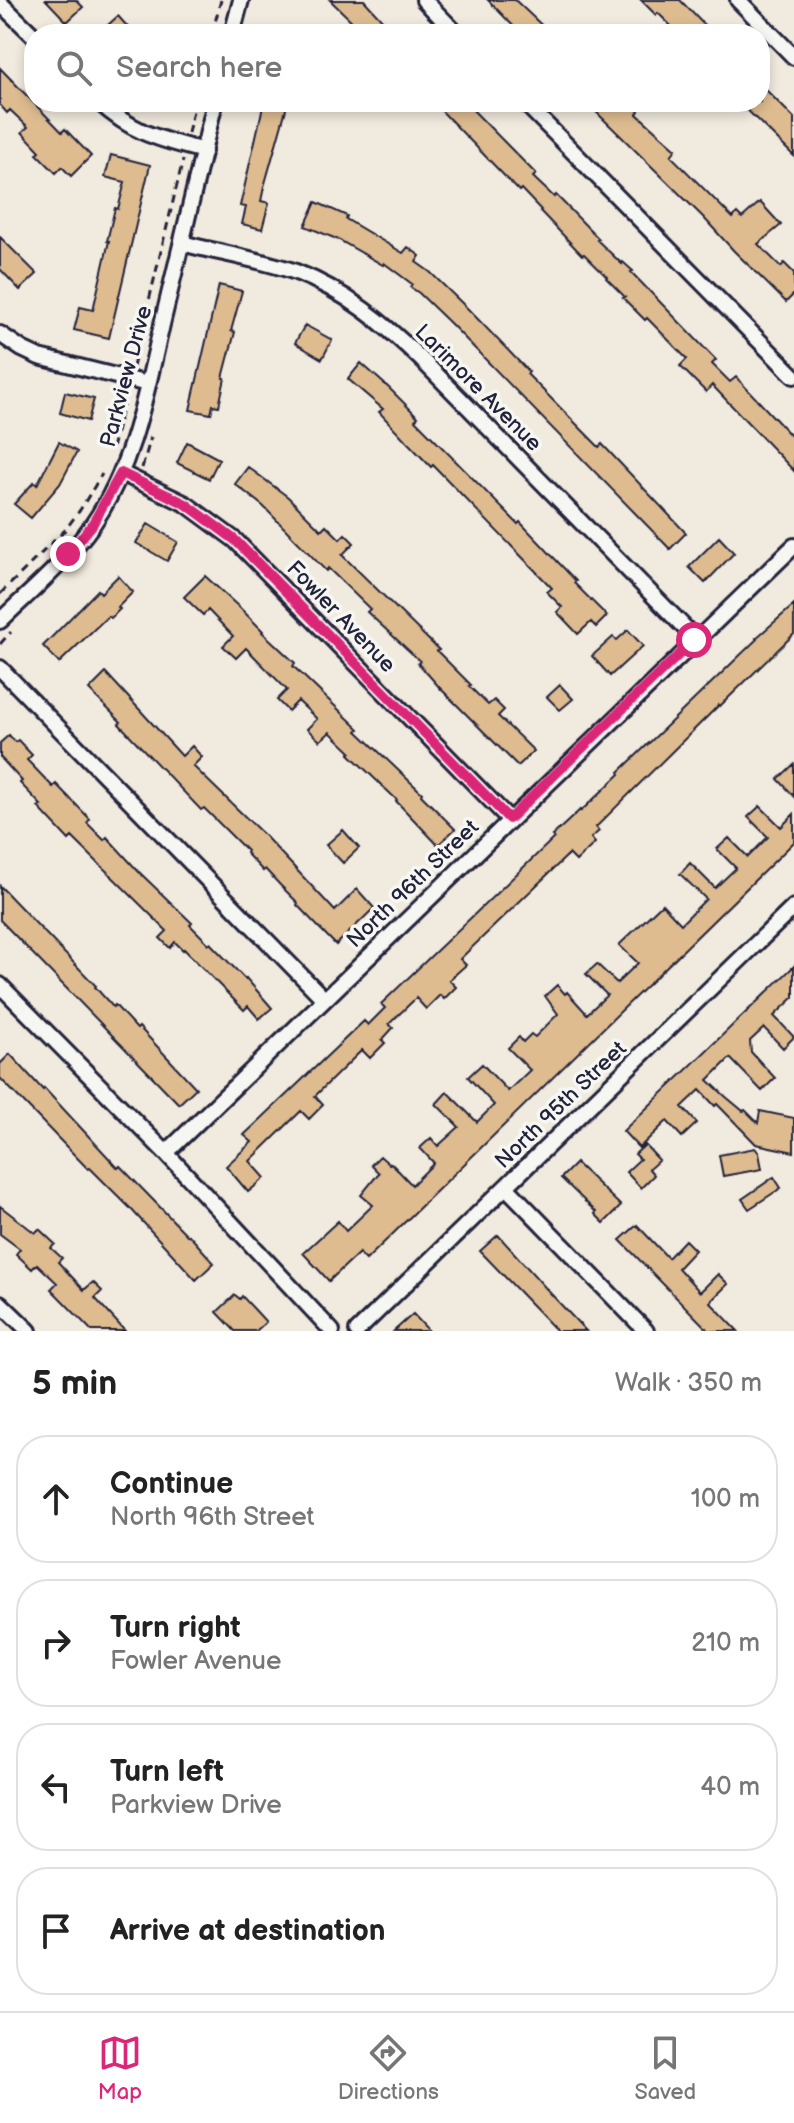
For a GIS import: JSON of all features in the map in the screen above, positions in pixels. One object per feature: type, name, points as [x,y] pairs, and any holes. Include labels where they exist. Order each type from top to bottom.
[{"type":"street","points":[[235,24],[241,0]]},
{"type":"street","points":[[424,0],[447,24]]},
{"type":"street","points":[[738,0],[762,24]]},
{"type":"street","points":[[0,3],[24,26]]},
{"type":"street","points":[[770,33],[794,57]]},
{"type":"street","points":[[111,112],[149,136],[204,151]]},
{"type":"street","name":"Parkview Drive","points":[[0,621],[68,554],[92,525],[121,473],[148,384],[213,112]]},
{"type":"street","points":[[534,112],[794,376]]},
{"type":"street","name":"Larimore Avenue","points":[[182,243],[298,273],[333,290],[376,318],[422,360],[694,640]]},
{"type":"street","points":[[0,334],[39,357],[148,384]]},
{"type":"street","name":"Fowler Avenue","points":[[121,473],[186,504],[235,540],[509,819]]},
{"type":"street","name":"North 96th Street","points":[[166,1153],[794,546]]},
{"type":"street","points":[[0,668],[324,999]]},
{"type":"street","name":"North 95th Street","points":[[357,1331],[794,907]]},
{"type":"street","points":[[0,985],[166,1153],[332,1331]]},
{"type":"street","points":[[506,1187],[646,1331]]},
{"type":"street","points":[[0,1303],[29,1331]]},
{"type":"path","points":[[215,24],[221,0]]},
{"type":"path","points":[[188,130],[192,112]]},
{"type":"path","points":[[133,365],[183,158]]},
{"type":"path","points":[[108,460],[127,391]]},
{"type":"path","points":[[0,594],[65,530],[103,472]]},
{"type":"building","points":[[46,0],[76,0],[83,7],[67,22]]},
{"type":"building","points":[[330,0],[364,0],[386,24],[355,24]]},
{"type":"building","points":[[488,0],[515,0],[540,24],[511,24]]},
{"type":"building","points":[[641,0],[680,0],[703,24],[669,24],[658,13],[656,15]]},
{"type":"building","points":[[118,16],[125,24],[109,24]]},
{"type":"building","points":[[0,68],[24,93],[24,112],[43,112],[62,132],[65,129],[91,156],[71,176],[62,167],[56,173],[37,154],[40,151],[22,132],[28,127],[0,105]]},
{"type":"building","points":[[770,94],[794,118],[794,156],[749,112],[770,112]]},
{"type":"building","points":[[262,112],[285,112],[261,201],[269,203],[262,229],[242,224],[246,207],[240,206]]},
{"type":"building","points":[[443,112],[475,112],[536,174],[533,177],[554,197],[556,195],[597,240],[633,271],[716,360],[712,364],[730,382],[736,377],[794,439],[794,471],[712,385],[706,392],[680,366],[687,359],[623,298],[607,277],[582,255],[521,189],[519,191]]},
{"type":"building","points":[[596,112],[638,112],[676,149],[671,156],[733,218],[737,213],[742,218],[760,202],[781,225],[758,244],[781,267],[784,263],[794,273],[794,294],[786,302]]},
{"type":"building","points":[[111,155],[150,165],[109,338],[74,330],[80,307],[93,310],[115,208],[118,209],[125,182],[105,177]]},
{"type":"building","points":[[316,202],[347,216],[346,219],[403,253],[408,247],[420,256],[416,262],[468,309],[529,372],[527,374],[599,447],[602,444],[686,533],[670,549],[451,324],[410,287],[412,284],[384,263],[305,226]]},
{"type":"building","points":[[0,237],[37,274],[20,290],[0,269]]},
{"type":"building","points":[[219,285],[242,291],[231,331],[235,332],[219,406],[213,405],[211,414],[190,410]]},
{"type":"building","points":[[305,325],[332,340],[322,359],[295,343]]},
{"type":"building","points":[[361,363],[418,417],[415,420],[576,581],[574,583],[607,616],[596,627],[591,622],[578,634],[557,612],[562,607],[547,592],[552,588],[409,444],[379,412],[383,409],[348,379]]},
{"type":"building","points":[[65,392],[94,399],[88,421],[60,413]]},
{"type":"building","points":[[59,442],[77,452],[60,484],[31,518],[14,504],[34,482],[37,485]]},
{"type":"building","points":[[187,442],[219,459],[209,479],[177,463]]},
{"type":"building","points":[[248,467],[288,497],[321,530],[326,525],[340,539],[345,534],[354,543],[342,555],[439,650],[488,705],[494,700],[504,710],[498,716],[534,751],[518,766],[440,688],[418,663],[420,661],[367,612],[370,609],[328,568],[326,571],[263,506],[235,484]]},
{"type":"building","points":[[148,524],[178,542],[167,561],[136,543]]},
{"type":"building","points":[[719,537],[734,553],[705,583],[689,567]]},
{"type":"building","points":[[118,576],[133,592],[111,618],[108,616],[59,663],[43,646],[98,590],[101,593]]},
{"type":"building","points":[[205,576],[295,663],[293,666],[359,729],[357,731],[455,829],[438,845],[330,732],[320,741],[307,729],[317,719],[298,701],[288,711],[277,700],[287,690],[246,648],[236,658],[223,646],[233,636],[208,610],[203,615],[184,597]]},
{"type":"building","points":[[794,605],[794,634],[596,827],[599,831],[591,838],[595,843],[576,861],[569,854],[460,959],[466,965],[449,980],[456,987],[444,999],[440,995],[426,1009],[416,998],[389,1024],[393,1028],[382,1040],[385,1043],[370,1058],[362,1050],[315,1096],[323,1105],[309,1119],[301,1111],[250,1161],[265,1178],[248,1192],[226,1166],[252,1142],[244,1135],[364,1021],[368,1025],[385,1008],[381,1004],[756,638]]},
{"type":"building","points":[[628,630],[643,646],[610,676],[592,656],[613,637],[617,640]]},
{"type":"building","points":[[106,673],[182,756],[192,746],[202,757],[193,766],[264,835],[335,911],[357,889],[374,908],[336,945],[204,808],[201,810],[89,690]]},
{"type":"building","points":[[560,685],[573,699],[560,710],[547,697]]},
{"type":"building","points":[[9,735],[32,755],[27,760],[53,787],[56,784],[90,819],[87,823],[104,840],[107,837],[272,1008],[259,1019],[248,1006],[244,1010],[184,949],[175,942],[170,948],[160,938],[167,931],[72,837],[69,840],[38,807],[41,805],[0,757],[0,743]]},
{"type":"building","points":[[794,764],[794,796],[778,779]]},
{"type":"building","points":[[760,806],[781,827],[794,814],[794,842],[366,1260],[359,1253],[329,1281],[303,1253],[338,1221],[346,1231],[373,1205],[361,1195],[379,1173],[371,1165],[380,1156],[412,1185],[434,1163],[420,1148],[431,1138],[438,1146],[459,1127],[436,1104],[447,1092],[477,1122],[494,1105],[468,1077],[482,1064],[508,1091],[530,1070],[508,1048],[519,1037],[523,1042],[531,1034],[535,1037],[558,1014],[545,996],[557,985],[587,1014],[607,995],[586,974],[597,964],[617,983],[638,963],[619,945],[662,904],[681,924],[706,899],[680,874],[690,863],[715,888],[736,868],[717,849],[729,838],[748,857],[768,837],[748,817]]},
{"type":"building","points":[[343,830],[359,848],[343,863],[326,845]]},
{"type":"building","points":[[0,886],[113,1007],[115,1005],[137,1029],[139,1027],[196,1088],[179,1104],[0,920]]},
{"type":"building","points":[[794,966],[794,997],[774,1016],[794,1037],[783,1048],[764,1028],[750,1041],[751,1052],[775,1078],[762,1091],[730,1058],[708,1080],[758,1123],[760,1111],[794,1118],[794,1152],[756,1144],[700,1090],[682,1107],[697,1123],[682,1137],[667,1121],[639,1148],[623,1131]]},
{"type":"building","points":[[10,1054],[214,1263],[196,1280],[130,1208],[0,1078],[0,1064]]},
{"type":"building","points":[[645,1145],[659,1160],[649,1169],[654,1175],[641,1188],[626,1172],[640,1159],[635,1154]]},
{"type":"building","points":[[755,1148],[762,1169],[723,1176],[719,1155]]},
{"type":"building","points":[[576,1163],[621,1206],[604,1223],[561,1178]]},
{"type":"building","points":[[774,1177],[781,1188],[749,1209],[742,1199]]},
{"type":"building","points":[[0,1206],[35,1233],[39,1229],[55,1244],[51,1248],[62,1258],[58,1262],[84,1290],[93,1282],[102,1291],[95,1298],[125,1331],[92,1331],[51,1289],[57,1283],[37,1264],[32,1269],[16,1254],[20,1249],[0,1234]]},
{"type":"building","points":[[637,1225],[668,1258],[685,1240],[695,1250],[678,1268],[700,1292],[718,1274],[728,1284],[710,1302],[738,1331],[709,1331],[620,1240]]},
{"type":"building","points":[[498,1235],[586,1331],[557,1331],[480,1251]]},
{"type":"building","points":[[235,1295],[240,1299],[242,1296],[266,1322],[256,1331],[235,1331],[217,1312]]},
{"type":"building","points":[[413,1314],[429,1331],[394,1331]]},
{"type":"route","points":[[68,554],[92,525],[121,473],[186,504],[235,540],[509,819],[694,640]]}]
